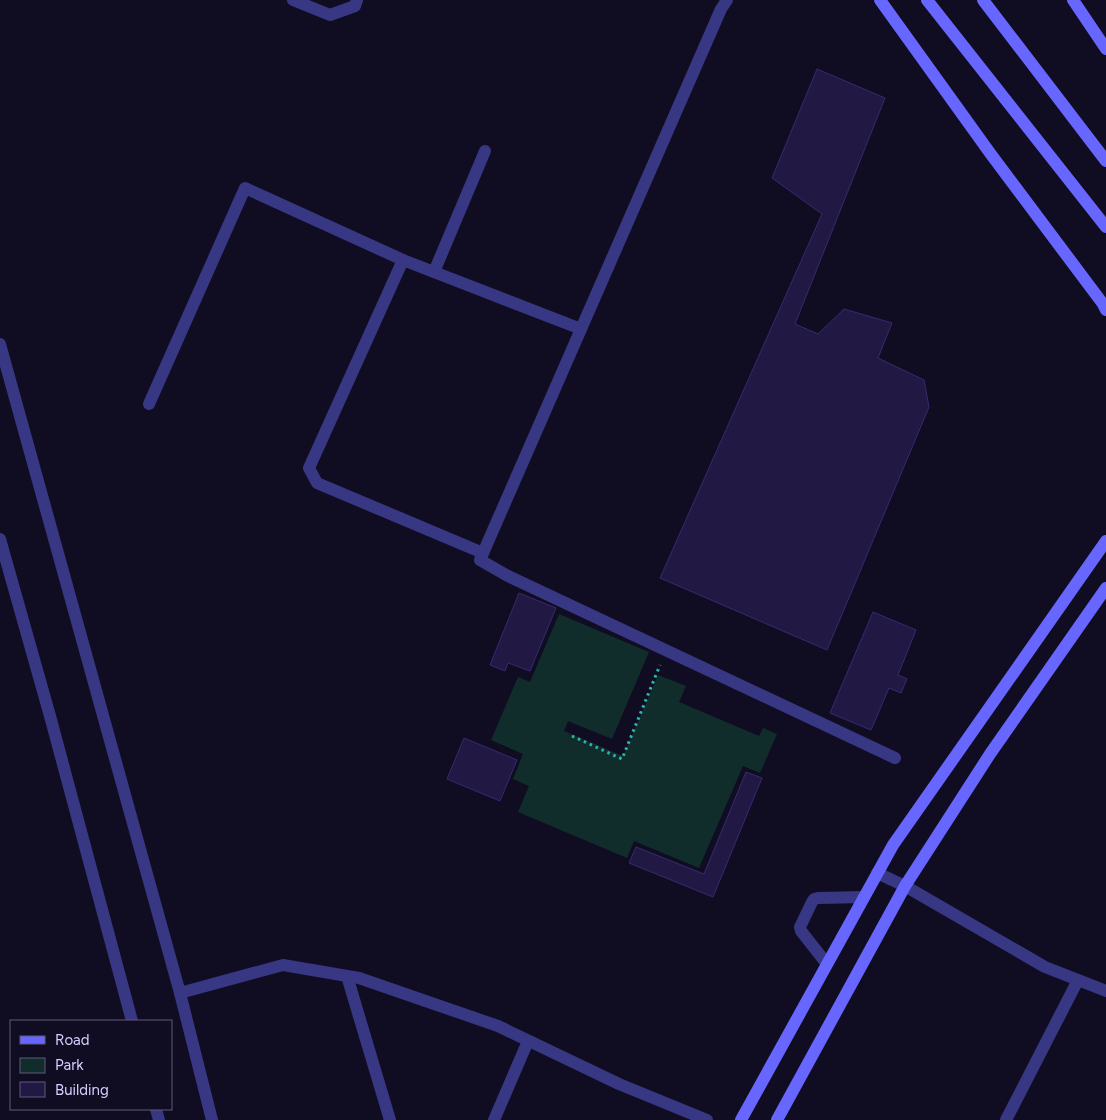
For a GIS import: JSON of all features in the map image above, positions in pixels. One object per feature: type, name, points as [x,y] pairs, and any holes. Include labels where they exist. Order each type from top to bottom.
[{"type":"street","points":[[293,0],[330,15],[355,6],[357,0]]},
{"type":"street","points":[[727,0],[721,9],[480,560],[508,576],[895,758]]},
{"type":"street","points":[[880,0],[996,161],[1104,304],[1106,310]]},
{"type":"street","points":[[927,0],[1106,227]]},
{"type":"street","points":[[983,0],[1106,161]]},
{"type":"street","points":[[1073,0],[1106,49]]},
{"type":"street","points":[[434,272],[485,151]]},
{"type":"street","points":[[149,404],[245,188],[403,260],[581,329]]},
{"type":"street","points":[[403,260],[309,468],[317,483],[483,553]]},
{"type":"street","points":[[0,344],[180,993],[212,1120]]},
{"type":"street","points":[[0,539],[53,726],[132,1020]]},
{"type":"street","points":[[741,1120],[877,873],[899,837],[1106,541]]},
{"type":"street","points":[[780,1119],[905,886],[990,754],[1106,588]]},
{"type":"street","points":[[877,873],[905,886],[1045,967],[1106,991]]},
{"type":"street","points":[[827,964],[801,931],[800,927],[812,902],[818,898],[864,897]]},
{"type":"street","points":[[180,993],[284,965],[359,978],[498,1026],[619,1084],[707,1120]]},
{"type":"street","points":[[347,976],[390,1120]]},
{"type":"street","points":[[1006,1120],[1078,980]]},
{"type":"street","points":[[494,1120],[528,1040]]},
{"type":"path","points":[[572,736],[622,759],[666,650]]},
{"type":"green space","points":[[559,614],[649,652],[612,739],[568,721],[564,731],[623,756],[658,675],[686,686],[679,702],[759,736],[763,728],[777,734],[760,773],[743,766],[699,868],[634,841],[627,858],[518,812],[529,786],[513,779],[523,754],[491,740],[518,677],[530,682]]},
{"type":"building","points":[[817,69],[885,98],[795,324],[818,334],[844,309],[892,323],[878,358],[924,380],[929,407],[827,650],[660,578],[822,214],[772,178]]},
{"type":"building","points":[[519,593],[556,608],[530,671],[508,663],[505,671],[490,665]]},
{"type":"building","points":[[873,612],[916,630],[898,675],[907,679],[901,693],[889,688],[871,730],[830,713]]},
{"type":"building","points":[[464,738],[517,760],[500,801],[447,779]]},
{"type":"building","points":[[746,772],[762,778],[713,897],[629,863],[636,847],[704,874]]}]
